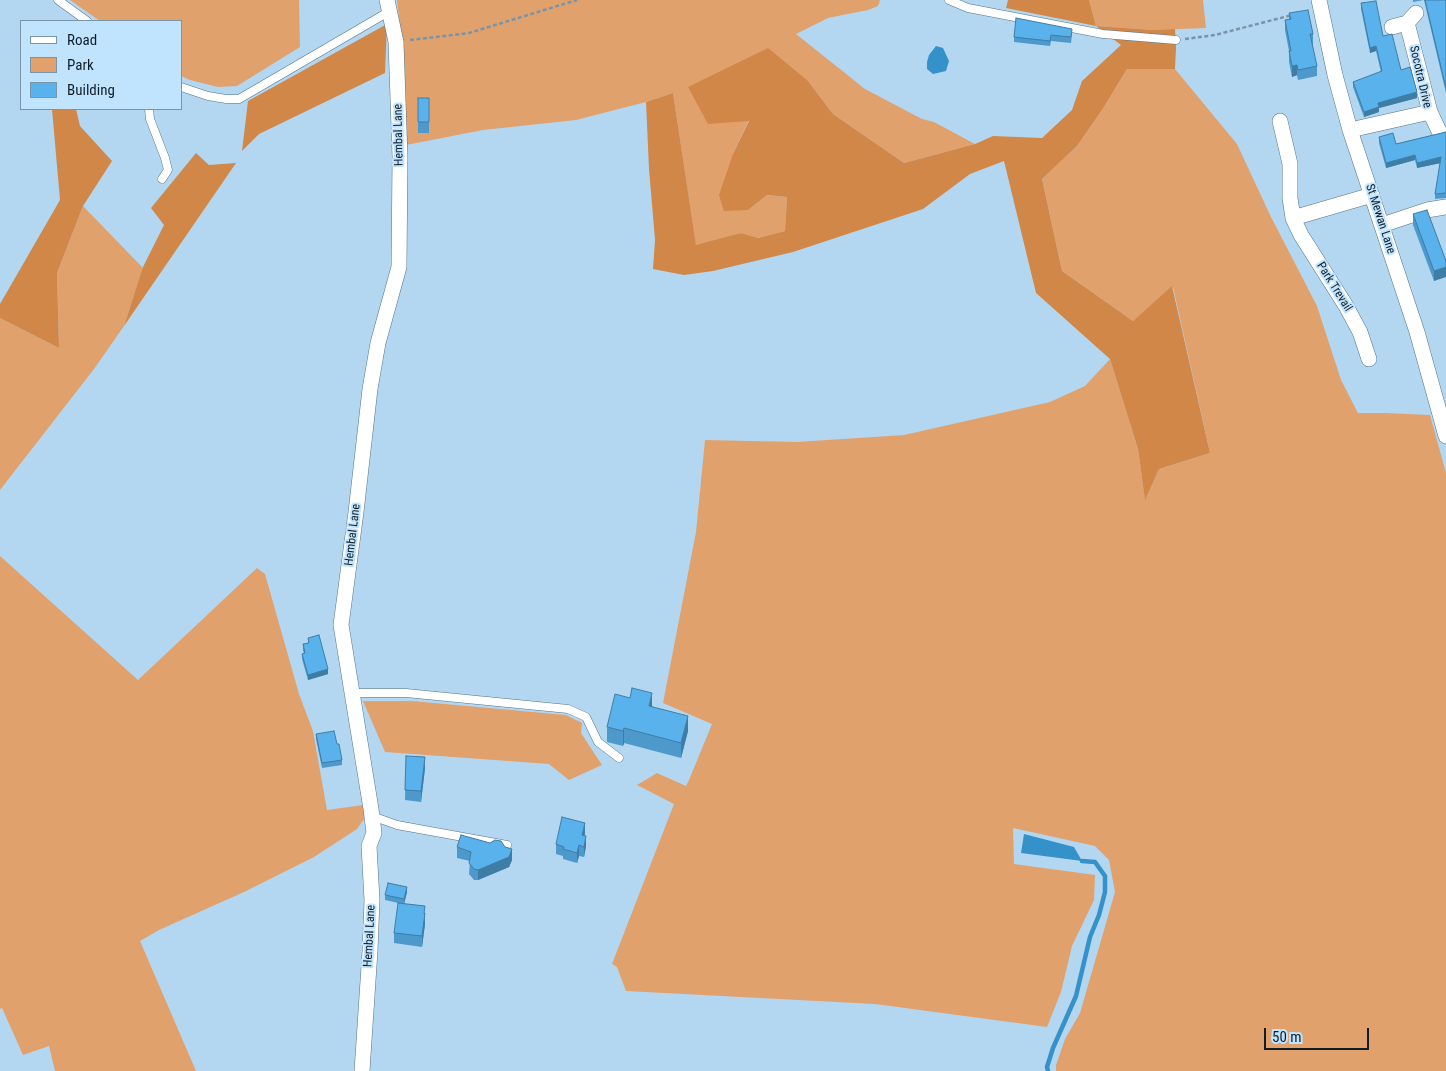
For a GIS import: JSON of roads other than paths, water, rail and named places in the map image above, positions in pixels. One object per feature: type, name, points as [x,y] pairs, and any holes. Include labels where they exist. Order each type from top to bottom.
[{"type":"street","name":"St Mewan Lane","points":[[1320,0],[1350,130],[1417,332],[1446,436]]},
{"type":"street","name":"Hembal Lane","points":[[362,1071],[372,900],[369,846],[374,833],[341,624],[370,389],[378,343],[399,268],[400,157],[396,42],[389,5]]},
{"type":"street","name":"Socotra Drive","points":[[1350,130],[1430,112],[1412,18],[1392,27]]},
{"type":"street","points":[[1430,112],[1439,132]]},
{"type":"street","name":"Park Trevail","points":[[1280,121],[1290,164],[1290,198],[1293,218],[1301,235],[1346,306],[1360,332],[1369,359]]},
{"type":"street","points":[[1293,218],[1372,195]]},
{"type":"street","points":[[1382,225],[1427,210],[1446,207]]},
{"type":"lane","points":[[58,0],[86,20]]},
{"type":"lane","points":[[949,0],[968,8],[1103,34],[1176,40]]},
{"type":"lane","points":[[182,86],[208,96],[239,99],[389,5]]},
{"type":"lane","points":[[149,110],[150,119],[168,170],[162,179]]},
{"type":"lane","points":[[352,693],[406,693],[568,709],[586,717],[598,742],[619,758]]},
{"type":"lane","points":[[372,816],[397,825],[507,845]]},
{"type":"water","points":[[936,46],[943,48],[949,61],[946,71],[933,74],[927,69],[927,62],[929,55]]},
{"type":"water","points":[[1024,834],[1074,847],[1082,861],[1021,853]]},
{"type":"waterway","points":[[1048,1071],[1047,1067],[1053,1048],[1076,996],[1090,937],[1099,915],[1105,892],[1105,876],[1095,862],[1082,861]]}]
